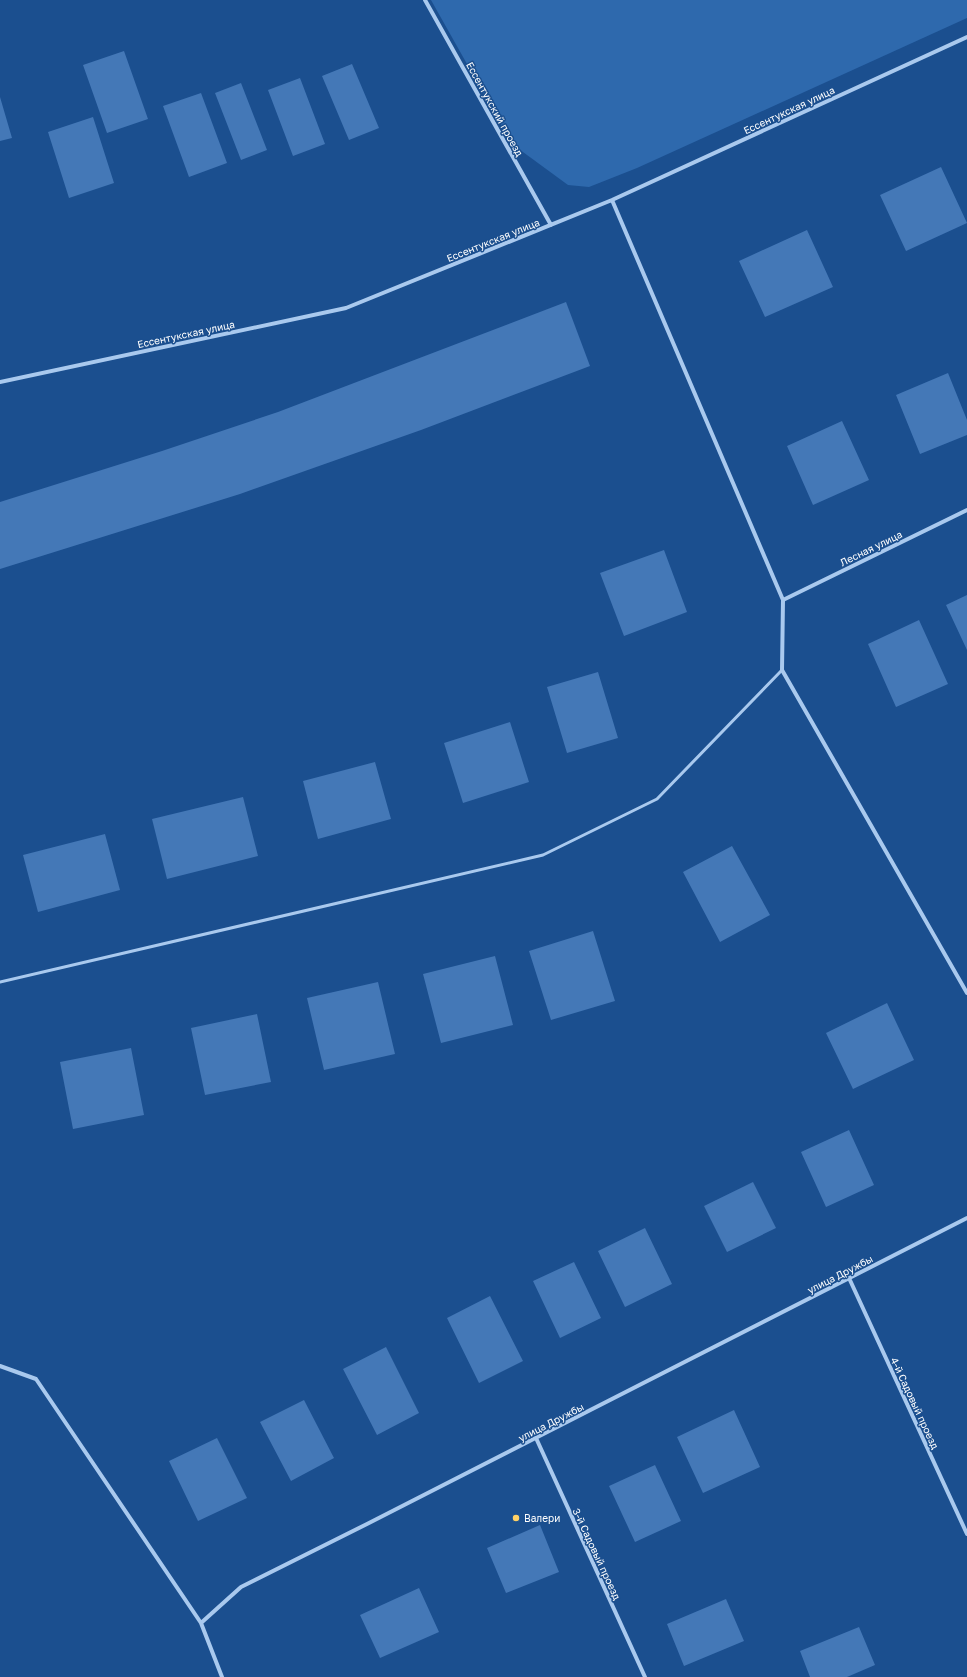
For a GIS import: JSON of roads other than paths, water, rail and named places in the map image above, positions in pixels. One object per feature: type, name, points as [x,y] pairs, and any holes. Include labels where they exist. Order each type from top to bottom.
[{"type":"street","name":"Ессентукский проезд","points":[[425,0],[551,225]]},
{"type":"street","name":"Ессентукская улица","points":[[0,382],[346,308],[612,200],[967,37]]},
{"type":"street","points":[[612,200],[783,600],[782,670],[967,993]]},
{"type":"street","name":"Лесная улица","points":[[783,600],[967,510]]},
{"type":"street","name":"улица Дружбы","points":[[201,1623],[241,1587],[967,1218]]},
{"type":"street","name":"4-й Садовый проезд","points":[[850,1278],[967,1534]]},
{"type":"street","points":[[0,1366],[36,1379],[201,1623],[222,1677]]},
{"type":"street","name":"3-й Садовый проезд","points":[[536,1438],[644,1677]]},
{"type":"lane","points":[[0,982],[543,856],[657,799],[782,670]]},
{"type":"place","name":"Валери","points":[[516,1518]]}]
